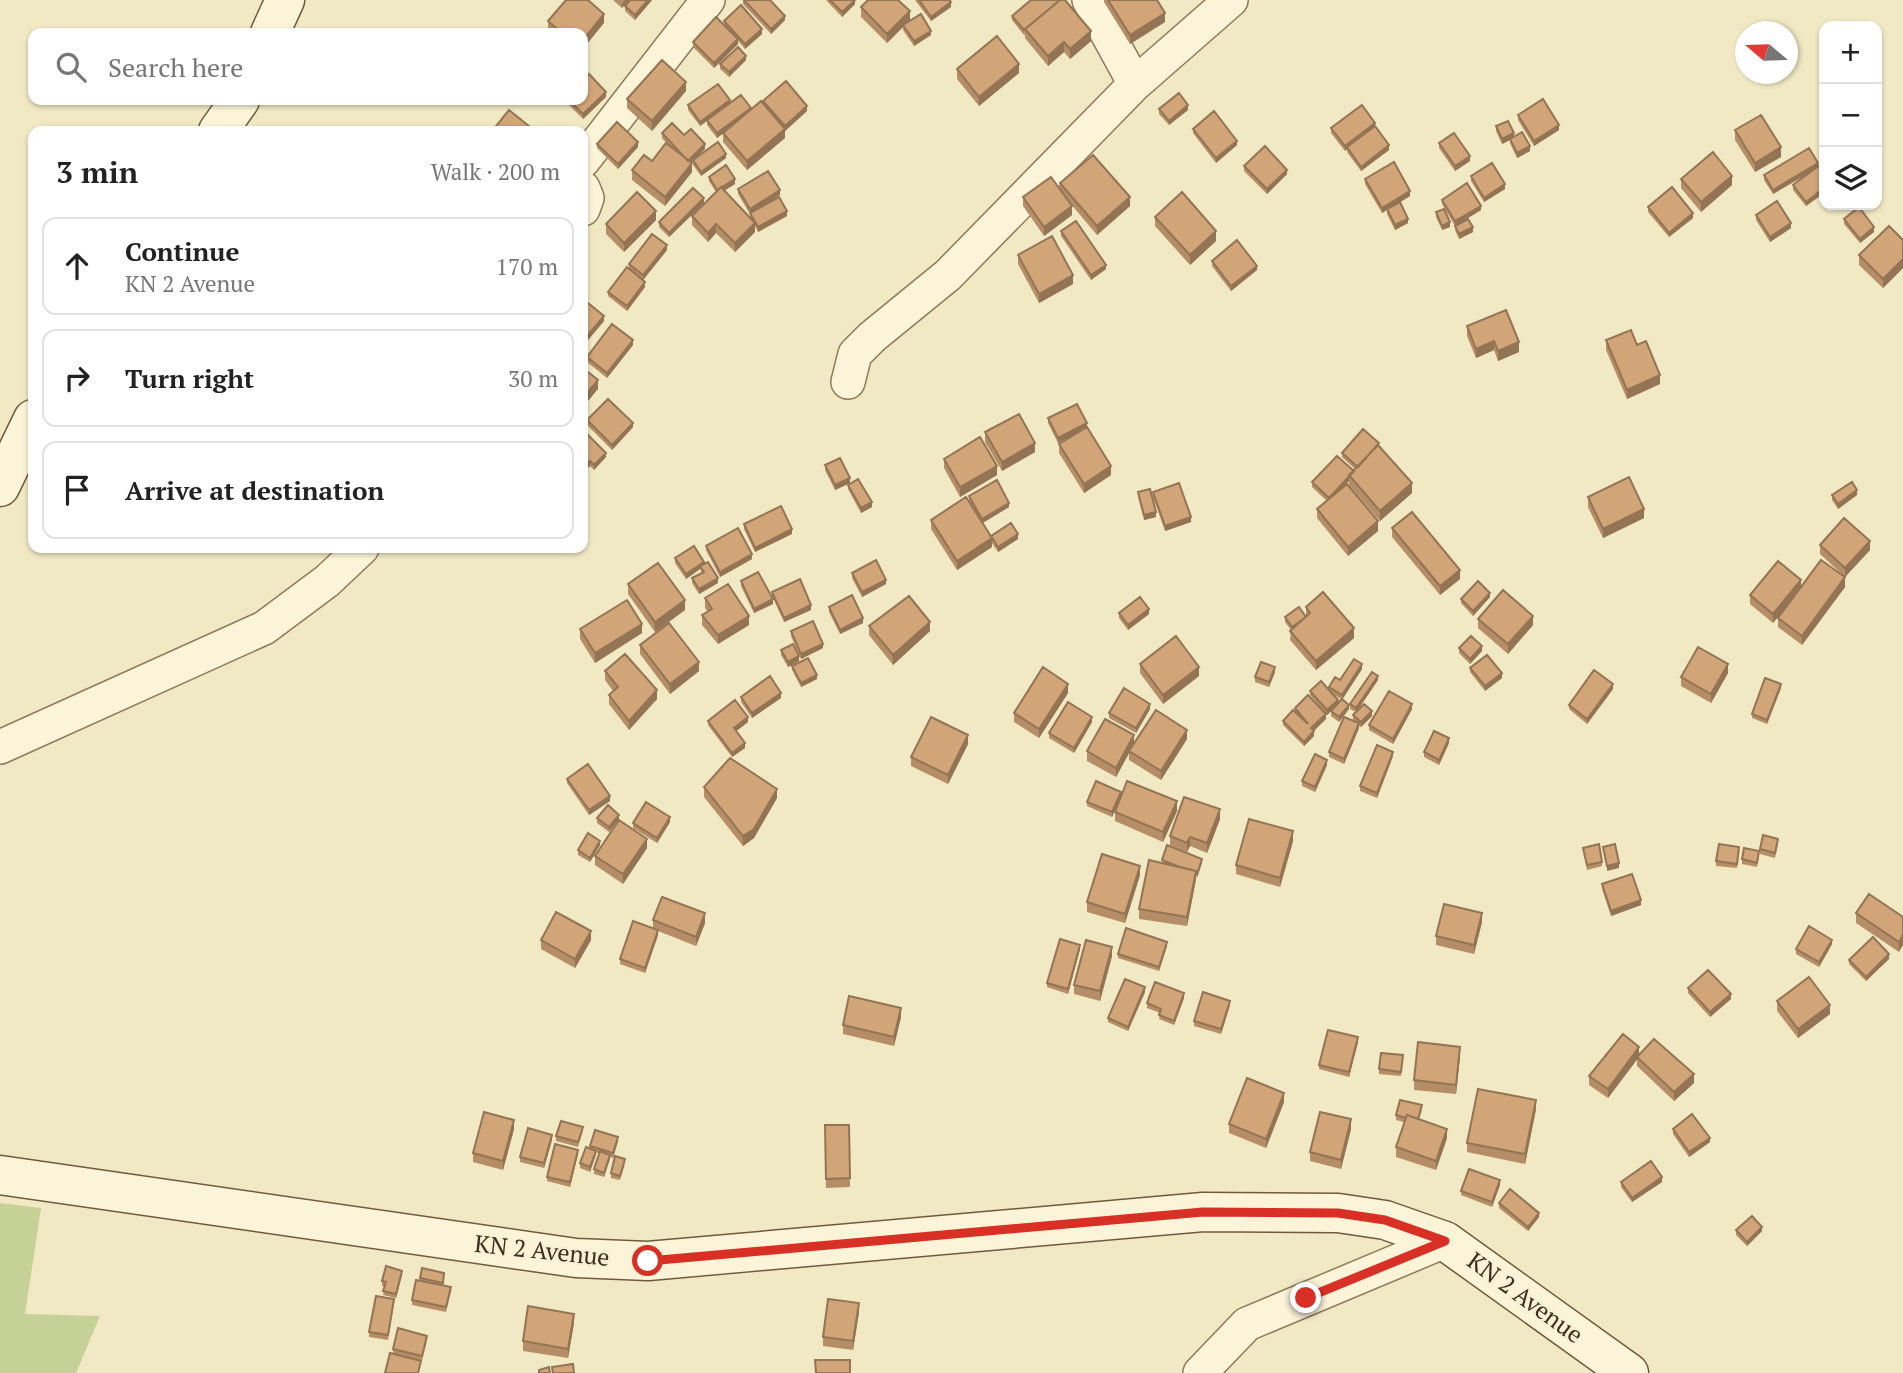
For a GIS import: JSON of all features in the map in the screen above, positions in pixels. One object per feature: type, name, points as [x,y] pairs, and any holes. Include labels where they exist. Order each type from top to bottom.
[{"type":"main road","points":[[272,28],[285,0]]},
{"type":"main road","points":[[222,126],[236,105]]},
{"type":"main road","points":[[0,487],[28,429]]},
{"type":"main road","name":"KN 2 Avenue","points":[[0,1175],[576,1258],[648,1261],[1203,1212],[1338,1213],[1385,1220],[1445,1241],[1629,1373]]},
{"type":"street","points":[[588,155],[708,0]]},
{"type":"street","points":[[1088,0],[1135,84]]},
{"type":"street","points":[[848,382],[855,354],[872,337],[948,275],[1135,84],[1231,0]]},
{"type":"street","points":[[0,747],[264,628],[327,581],[357,553]]},
{"type":"street","points":[[1199,1373],[1247,1324],[1445,1241]]},
{"type":"green space","points":[[0,1203],[41,1208],[25,1314],[100,1316],[76,1373],[0,1373]]},
{"type":"building","points":[[566,0],[588,0],[604,14],[588,34],[588,28],[556,28],[548,21]]},
{"type":"building","points":[[630,0],[648,0],[635,15],[625,6]]},
{"type":"building","points":[[744,0],[770,0],[785,16],[771,29]]},
{"type":"building","points":[[830,0],[855,0],[842,12]]},
{"type":"building","points":[[868,0],[898,0],[910,11],[887,34],[861,7]]},
{"type":"building","points":[[919,0],[949,0],[951,2],[931,17]]},
{"type":"building","points":[[1031,0],[1060,0],[1024,30],[1012,16]]},
{"type":"building","points":[[1060,0],[1065,0],[1091,31],[1070,49],[1064,42],[1048,56],[1025,29]]},
{"type":"building","points":[[1108,0],[1157,0],[1165,13],[1130,35]]},
{"type":"building","points":[[741,5],[762,29],[745,44],[724,21]]},
{"type":"building","points":[[921,14],[931,31],[914,41],[903,25]]},
{"type":"building","points":[[716,17],[738,39],[714,63],[693,42]]},
{"type":"building","points":[[997,36],[1019,64],[979,97],[957,69]]},
{"type":"building","points":[[738,47],[746,56],[729,72],[720,64]]},
{"type":"building","points":[[662,60],[686,82],[652,121],[627,99]]},
{"type":"building","points":[[588,75],[606,92],[583,114],[574,105],[588,105]]},
{"type":"building","points":[[786,81],[807,106],[785,126],[763,101]]},
{"type":"building","points":[[718,84],[730,100],[700,122],[688,105]]},
{"type":"building","points":[[1179,93],[1188,105],[1169,121],[1159,109]]},
{"type":"building","points":[[741,95],[751,108],[717,133],[707,120]]},
{"type":"building","points":[[1543,99],[1559,125],[1534,141],[1518,115]]},
{"type":"building","points":[[761,101],[785,129],[747,161],[723,133]]},
{"type":"building","points":[[1362,105],[1375,123],[1345,146],[1331,128]]},
{"type":"building","points":[[509,110],[529,126],[496,126]]},
{"type":"building","points":[[1214,111],[1237,141],[1216,158],[1193,129]]},
{"type":"building","points":[[1761,115],[1781,147],[1755,163],[1735,130]]},
{"type":"building","points":[[1508,121],[1514,133],[1502,139],[1496,126]]},
{"type":"building","points":[[617,122],[638,142],[618,164],[597,144]]},
{"type":"building","points":[[672,123],[684,135],[691,129],[705,144],[688,161],[662,133]]},
{"type":"building","points":[[1375,126],[1389,145],[1361,167],[1347,147]]},
{"type":"building","points":[[1522,132],[1530,146],[1517,153],[1510,139]]},
{"type":"building","points":[[1454,133],[1470,156],[1455,166],[1439,143]]},
{"type":"building","points":[[718,142],[726,154],[701,172],[693,160]]},
{"type":"building","points":[[666,143],[692,163],[665,197],[632,170],[644,155],[652,161]]},
{"type":"building","points":[[1265,146],[1287,170],[1267,189],[1244,166]]},
{"type":"building","points":[[1809,148],[1818,163],[1773,190],[1764,175]]},
{"type":"building","points":[[1713,152],[1732,176],[1701,202],[1681,179]]},
{"type":"building","points":[[1093,155],[1130,197],[1097,226],[1060,183]]},
{"type":"building","points":[[1394,162],[1410,191],[1382,208],[1365,179]]},
{"type":"building","points":[[1492,163],[1505,184],[1484,198],[1471,176]]},
{"type":"building","points":[[726,165],[735,179],[717,190],[709,177]]},
{"type":"building","points":[[1819,166],[1819,192],[1806,202],[1793,185]]},
{"type":"building","points":[[768,171],[780,190],[750,209],[738,189]]},
{"type":"building","points":[[1051,177],[1072,206],[1044,227],[1023,197]]},
{"type":"building","points":[[1467,183],[1481,206],[1455,221],[1442,200]]},
{"type":"building","points":[[721,187],[755,223],[735,243],[716,224],[708,233],[692,216]]},
{"type":"building","points":[[1672,187],[1693,213],[1669,233],[1648,207]]},
{"type":"building","points":[[693,188],[704,198],[669,233],[659,222]]},
{"type":"building","points":[[637,192],[656,211],[624,243],[606,224]]},
{"type":"building","points":[[1182,192],[1216,231],[1190,255],[1155,217]]},
{"type":"building","points":[[779,197],[787,211],[758,227],[750,213]]},
{"type":"building","points":[[1777,201],[1791,223],[1770,237],[1756,215]]},
{"type":"building","points":[[1400,202],[1408,219],[1395,225],[1387,209]]},
{"type":"building","points":[[1444,209],[1450,222],[1442,226],[1436,212]]},
{"type":"building","points":[[1855,210],[1861,210],[1874,227],[1860,239],[1844,219]]},
{"type":"building","points":[[1468,219],[1473,227],[1459,234],[1455,226]]},
{"type":"building","points":[[1076,221],[1106,265],[1091,275],[1061,231]]},
{"type":"building","points":[[1889,226],[1903,240],[1903,259],[1883,279],[1859,255]]},
{"type":"building","points":[[652,234],[667,245],[643,275],[629,264]]},
{"type":"building","points":[[1052,236],[1073,275],[1039,294],[1018,255]]},
{"type":"building","points":[[1237,240],[1257,266],[1231,286],[1212,261]]},
{"type":"building","points":[[627,267],[645,282],[627,306],[608,292]]},
{"type":"building","points":[[588,303],[604,316],[588,335]]},
{"type":"building","points":[[1506,310],[1519,342],[1498,351],[1494,341],[1476,349],[1467,326]]},
{"type":"building","points":[[612,324],[633,340],[607,373],[588,356]]},
{"type":"building","points":[[1631,330],[1637,345],[1646,341],[1660,375],[1627,390],[1606,340]]},
{"type":"building","points":[[588,372],[598,380],[588,392]]},
{"type":"building","points":[[608,399],[633,423],[612,445],[588,419]]},
{"type":"building","points":[[1077,404],[1087,423],[1058,438],[1048,418]]},
{"type":"building","points":[[1019,414],[1035,443],[1002,462],[985,432]]},
{"type":"building","points":[[1087,427],[1111,466],[1084,484],[1059,444]]},
{"type":"building","points":[[1363,429],[1379,443],[1358,467],[1342,453]]},
{"type":"building","points":[[588,435],[606,453],[594,465],[590,461],[588,463]]},
{"type":"building","points":[[980,437],[997,466],[960,487],[944,459]]},
{"type":"building","points":[[1378,445],[1412,483],[1380,511],[1349,475]]},
{"type":"building","points":[[1337,456],[1354,471],[1329,498],[1312,482]]},
{"type":"building","points":[[840,458],[850,478],[835,485],[825,465]]},
{"type":"building","points":[[1629,477],[1644,509],[1603,529],[1588,497]]},
{"type":"building","points":[[858,479],[872,502],[861,508],[848,485]]},
{"type":"building","points":[[997,480],[1009,503],[982,519],[969,496]]},
{"type":"building","points":[[1852,482],[1857,490],[1838,504],[1832,495]]},
{"type":"building","points":[[1179,483],[1191,517],[1165,526],[1153,492]]},
{"type":"building","points":[[1347,484],[1378,521],[1348,547],[1317,509]]},
{"type":"building","points":[[1150,489],[1156,512],[1144,515],[1138,492]]},
{"type":"building","points":[[966,497],[992,538],[957,561],[931,520]]},
{"type":"building","points":[[781,506],[792,529],[755,548],[744,524]]},
{"type":"building","points":[[1412,512],[1460,570],[1440,586],[1392,528]]},
{"type":"building","points":[[1844,518],[1870,541],[1845,568],[1820,545]]},
{"type":"building","points":[[1011,523],[1018,534],[998,547],[991,536]]},
{"type":"building","points":[[738,528],[752,554],[720,572],[706,546]]},
{"type":"building","points":[[694,546],[704,562],[686,574],[675,558]]},
{"type":"building","points":[[876,560],[886,580],[862,592],[852,573]]},
{"type":"building","points":[[1821,560],[1845,577],[1802,636],[1778,618]]},
{"type":"building","points":[[1778,561],[1801,580],[1773,614],[1750,595]]},
{"type":"building","points":[[708,562],[718,578],[699,589],[692,578],[704,572],[700,566]]},
{"type":"building","points":[[658,563],[685,600],[655,622],[628,584]]},
{"type":"building","points":[[758,572],[773,599],[754,609],[741,581]]},
{"type":"building","points":[[800,579],[811,605],[784,618],[772,592]]},
{"type":"building","points":[[1478,581],[1490,593],[1473,611],[1461,599]]},
{"type":"building","points":[[728,584],[749,616],[718,635],[702,615],[712,609],[705,598]]},
{"type":"building","points":[[1503,590],[1533,616],[1508,644],[1478,619]]},
{"type":"building","points":[[1323,592],[1354,628],[1316,661],[1290,631],[1310,613],[1306,607]]},
{"type":"building","points":[[852,595],[863,618],[840,630],[829,607]]},
{"type":"building","points":[[909,596],[930,622],[893,655],[869,626]]},
{"type":"building","points":[[1140,597],[1149,609],[1128,625],[1119,613]]},
{"type":"building","points":[[627,600],[642,624],[595,653],[580,629]]},
{"type":"building","points":[[1299,607],[1306,617],[1292,627],[1285,617]]},
{"type":"building","points":[[813,621],[823,644],[801,654],[791,631]]},
{"type":"building","points":[[669,623],[699,662],[670,684],[640,645]]},
{"type":"building","points":[[1176,636],[1199,667],[1163,695],[1140,664]]},
{"type":"building","points":[[1471,636],[1482,646],[1470,659],[1459,648]]},
{"type":"building","points":[[793,644],[799,656],[788,662],[781,650]]},
{"type":"building","points":[[1698,647],[1728,664],[1711,694],[1681,677]]},
{"type":"building","points":[[625,654],[657,690],[629,721],[609,695],[618,687],[605,671]]},
{"type":"building","points":[[1487,655],[1502,673],[1485,686],[1470,668]]},
{"type":"building","points":[[808,658],[817,675],[801,683],[792,666]]},
{"type":"building","points":[[1354,659],[1362,664],[1342,695],[1329,687],[1335,677],[1340,680]]},
{"type":"building","points":[[1261,662],[1275,667],[1269,682],[1255,677]]},
{"type":"building","points":[[1043,667],[1068,684],[1039,729],[1014,713]]},
{"type":"building","points":[[1594,670],[1613,684],[1587,719],[1569,705]]},
{"type":"building","points":[[1372,672],[1378,676],[1356,708],[1350,704]]},
{"type":"building","points":[[770,676],[781,693],[752,713],[741,697]]},
{"type":"building","points":[[1765,678],[1781,684],[1767,720],[1752,714]]},
{"type":"building","points":[[1321,681],[1338,700],[1327,710],[1310,691]]},
{"type":"building","points":[[1124,688],[1150,704],[1136,728],[1109,713]]},
{"type":"building","points":[[1389,691],[1412,704],[1393,739],[1369,725]]},
{"type":"building","points":[[1308,695],[1326,714],[1311,728],[1314,731],[1304,742],[1283,721],[1293,710],[1308,724],[1295,708]]},
{"type":"building","points":[[1342,699],[1349,705],[1339,717],[1331,711]]},
{"type":"building","points":[[735,700],[748,717],[734,728],[745,743],[732,753],[708,721]]},
{"type":"building","points":[[1068,702],[1092,717],[1074,748],[1049,733]]},
{"type":"building","points":[[1364,704],[1372,711],[1361,722],[1353,715]]},
{"type":"building","points":[[1156,710],[1187,730],[1161,771],[1129,751]]},
{"type":"building","points":[[931,717],[968,735],[948,775],[911,757]]},
{"type":"building","points":[[1344,717],[1359,723],[1344,759],[1329,752]]},
{"type":"building","points":[[1105,719],[1134,735],[1116,768],[1087,751]]},
{"type":"building","points":[[1434,731],[1449,738],[1439,760],[1424,752]]},
{"type":"building","points":[[1377,745],[1393,752],[1377,793],[1360,786]]},
{"type":"building","points":[[1315,754],[1327,760],[1315,787],[1302,781]]},
{"type":"building","points":[[730,758],[777,789],[754,829],[743,836],[704,787]]},
{"type":"building","points":[[588,764],[610,796],[589,810],[567,779]]},
{"type":"building","points":[[1096,781],[1121,792],[1112,812],[1087,802]]},
{"type":"building","points":[[1127,781],[1177,801],[1163,832],[1115,812]]},
{"type":"building","points":[[1184,797],[1220,809],[1207,843],[1190,837],[1187,843],[1170,836]]},
{"type":"building","points":[[646,802],[670,817],[657,838],[633,823]]},
{"type":"building","points":[[608,805],[619,815],[609,827],[597,818]]},
{"type":"building","points":[[1249,819],[1293,831],[1280,878],[1236,865]]},
{"type":"building","points":[[619,820],[647,839],[623,874],[595,856]]},
{"type":"building","points":[[588,833],[600,841],[590,858],[578,850]]},
{"type":"building","points":[[1763,835],[1778,839],[1775,853],[1760,849]]},
{"type":"building","points":[[1599,844],[1602,862],[1587,865],[1583,848]]},
{"type":"building","points":[[1615,844],[1619,863],[1607,866],[1603,847]]},
{"type":"building","points":[[1719,844],[1739,847],[1737,864],[1716,861]]},
{"type":"building","points":[[1167,845],[1202,859],[1197,874],[1196,871],[1162,860]]},
{"type":"building","points":[[1744,848],[1759,851],[1757,863],[1742,859]]},
{"type":"building","points":[[1102,854],[1140,866],[1125,914],[1087,902]]},
{"type":"building","points":[[1149,860],[1196,871],[1187,917],[1139,909]]},
{"type":"building","points":[[1632,874],[1641,900],[1611,911],[1602,884]]},
{"type":"building","points":[[1869,894],[1903,917],[1903,935],[1899,942],[1856,913]]},
{"type":"building","points":[[662,897],[705,913],[696,937],[653,920]]},
{"type":"building","points":[[1444,904],[1482,913],[1474,945],[1436,936]]},
{"type":"building","points":[[556,912],[591,931],[575,959],[541,940]]},
{"type":"building","points":[[633,921],[658,930],[645,968],[620,959]]},
{"type":"building","points":[[1809,926],[1832,940],[1819,962],[1796,949]]},
{"type":"building","points":[[1126,928],[1167,942],[1159,967],[1118,954]]},
{"type":"building","points":[[1873,937],[1889,954],[1866,977],[1849,960]]},
{"type":"building","points":[[1060,939],[1080,945],[1068,989],[1047,983]]},
{"type":"building","points":[[1086,940],[1112,947],[1100,991],[1074,985]]},
{"type":"building","points":[[1708,970],[1731,994],[1710,1012],[1688,988]]},
{"type":"building","points":[[1809,977],[1830,1005],[1798,1029],[1777,1001]]},
{"type":"building","points":[[1125,979],[1145,987],[1128,1027],[1108,1018]]},
{"type":"building","points":[[1155,982],[1184,993],[1174,1021],[1159,1015],[1161,1009],[1147,1003]]},
{"type":"building","points":[[1203,992],[1230,1001],[1221,1029],[1194,1021]]},
{"type":"building","points":[[849,996],[901,1008],[894,1037],[843,1025]]},
{"type":"building","points":[[1328,1030],[1358,1037],[1349,1072],[1319,1065]]},
{"type":"building","points":[[1623,1034],[1639,1047],[1608,1089],[1589,1076]]},
{"type":"building","points":[[1654,1039],[1694,1074],[1674,1092],[1637,1057]]},
{"type":"building","points":[[1418,1042],[1460,1047],[1456,1085],[1414,1080]]},
{"type":"building","points":[[1381,1053],[1403,1055],[1401,1072],[1379,1069]]},
{"type":"building","points":[[1247,1078],[1284,1093],[1266,1139],[1229,1124]]},
{"type":"building","points":[[1478,1089],[1536,1100],[1525,1154],[1467,1143]]},
{"type":"building","points":[[1400,1100],[1422,1105],[1418,1119],[1396,1115]]},
{"type":"building","points":[[484,1112],[514,1120],[503,1161],[473,1153]]},
{"type":"building","points":[[1320,1112],[1351,1119],[1341,1160],[1310,1152]]},
{"type":"building","points":[[1692,1114],[1710,1138],[1689,1152],[1673,1129]]},
{"type":"building","points":[[1407,1115],[1447,1129],[1436,1161],[1396,1147]]},
{"type":"building","points":[[561,1121],[583,1127],[578,1142],[556,1136]]},
{"type":"building","points":[[825,1125],[849,1125],[850,1178],[826,1179]]},
{"type":"building","points":[[528,1128],[552,1135],[544,1163],[520,1157]]},
{"type":"building","points":[[595,1130],[618,1137],[613,1153],[590,1146]]},
{"type":"building","points":[[555,1144],[578,1150],[570,1182],[547,1177]]},
{"type":"building","points":[[586,1147],[596,1151],[590,1167],[580,1163]]},
{"type":"building","points":[[600,1151],[610,1155],[604,1173],[594,1169]]},
{"type":"building","points":[[615,1156],[625,1159],[620,1176],[611,1173]]},
{"type":"building","points":[[1651,1161],[1662,1177],[1632,1198],[1621,1182]]},
{"type":"building","points":[[1469,1169],[1500,1180],[1492,1202],[1461,1191]]},
{"type":"building","points":[[1510,1189],[1539,1213],[1528,1227],[1499,1203]]},
{"type":"building","points":[[1752,1216],[1762,1227],[1747,1242],[1736,1230]]},
{"type":"building","points":[[386,1266],[402,1271],[396,1294],[383,1291],[386,1282],[382,1281]]},
{"type":"building","points":[[422,1268],[444,1273],[443,1283],[420,1278]]},
{"type":"building","points":[[416,1280],[451,1287],[446,1307],[412,1300]]},
{"type":"building","points":[[376,1296],[394,1299],[388,1335],[369,1332]]},
{"type":"building","points":[[828,1299],[859,1303],[853,1341],[823,1337]]},
{"type":"building","points":[[528,1306],[574,1314],[568,1349],[523,1341]]},
{"type":"building","points":[[398,1328],[427,1336],[422,1356],[393,1349]]},
{"type":"building","points":[[390,1353],[421,1361],[418,1373],[385,1373]]},
{"type":"building","points":[[815,1360],[850,1360],[850,1373],[816,1373]]},
{"type":"building","points":[[573,1364],[574,1373],[553,1373],[552,1367]]},
{"type":"building","points":[[549,1367],[550,1373],[539,1373],[539,1370]]},
{"type":"route","points":[[648,1261],[1203,1212],[1338,1213],[1385,1220],[1445,1241],[1306,1298]]}]
